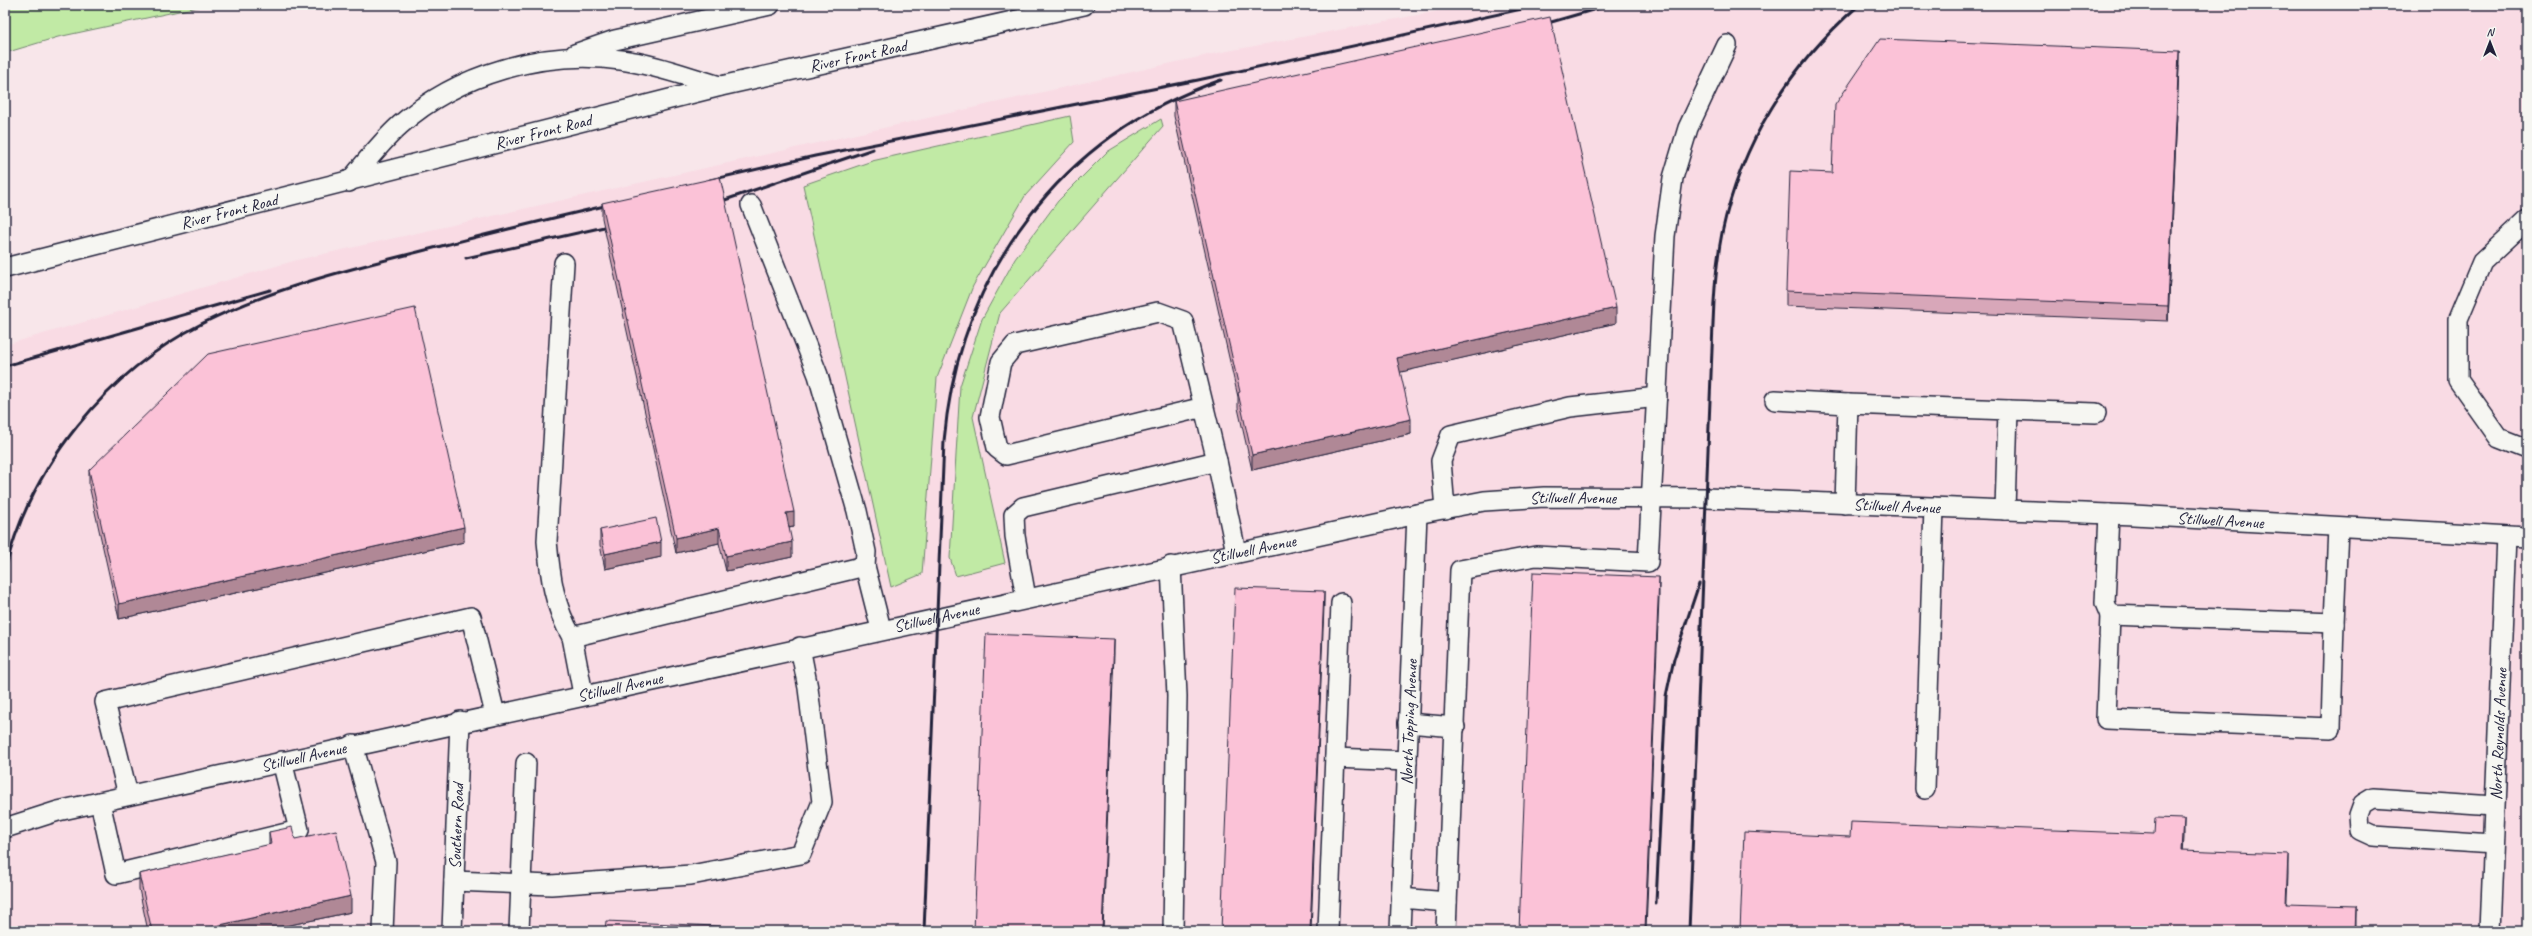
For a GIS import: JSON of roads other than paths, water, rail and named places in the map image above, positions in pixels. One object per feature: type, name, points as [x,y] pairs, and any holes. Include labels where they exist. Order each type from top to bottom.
[{"type":"street","points":[[348,182],[399,126],[433,100],[478,78],[522,64],[566,57],[615,40],[770,5]]},
{"type":"street","name":"River Front Road","points":[[5,268],[721,86],[1084,5]]},
{"type":"street","points":[[1446,931],[1460,570],[1536,556],[1648,562],[1653,497],[1665,236],[1673,178],[1688,128],[1727,45]]},
{"type":"street","points":[[566,57],[621,60],[721,86]]},
{"type":"street","points":[[751,205],[818,375],[857,511],[866,552],[865,566],[880,629]]},
{"type":"street","points":[[2527,220],[2482,262],[2458,319],[2458,380],[2499,438],[2527,449]]},
{"type":"street","points":[[564,263],[547,541],[551,578],[560,617],[572,637],[583,694]]},
{"type":"street","points":[[1204,407],[1006,455],[996,448],[990,417],[1001,362],[1015,345],[1158,312],[1183,322],[1204,407],[1217,461],[1236,552]]},
{"type":"street","points":[[1445,509],[1441,461],[1451,434],[1570,407],[1657,397]]},
{"type":"street","points":[[1775,400],[2096,413]]},
{"type":"street","points":[[1846,504],[1848,404]]},
{"type":"street","points":[[2005,510],[2008,410]]},
{"type":"street","points":[[1026,598],[1014,515],[1023,507],[1217,461]]},
{"type":"street","name":"Stillwell Avenue","points":[[5,828],[58,811],[460,721],[1236,552],[1484,501],[1544,497],[1653,497],[2109,514],[2527,537]]},
{"type":"street","points":[[1925,788],[1934,507]]},
{"type":"street","name":"North Topping Avenue","points":[[1400,931],[1417,514]]},
{"type":"street","points":[[2109,514],[2105,603],[2110,615],[2106,719],[2331,728],[2338,527]]},
{"type":"street","name":"North Reynolds Avenue","points":[[2490,931],[2506,536]]},
{"type":"street","points":[[572,637],[865,566]]},
{"type":"street","points":[[1171,566],[1177,696],[1173,931]]},
{"type":"street","points":[[1328,931],[1341,603]]},
{"type":"street","points":[[2110,615],[2334,623]]},
{"type":"street","points":[[128,795],[105,702],[471,617],[495,714]]},
{"type":"street","points":[[454,881],[520,885],[692,875],[801,854],[822,802],[808,688],[800,647]]},
{"type":"street","name":"Southern Road","points":[[452,931],[460,721]]},
{"type":"street","points":[[1408,723],[1455,727]]},
{"type":"street","points":[[353,746],[386,862],[383,931]]},
{"type":"street","points":[[1335,758],[1407,761]]},
{"type":"street","points":[[100,802],[116,874],[299,830],[282,761]]},
{"type":"street","points":[[519,931],[526,763]]},
{"type":"street","points":[[2493,844],[2373,836],[2360,830],[2359,816],[2363,804],[2373,798],[2494,806]]},
{"type":"street","points":[[1401,898],[1447,902]]},
{"type":"railway","points":[[710,180],[815,156],[1198,80],[1540,5]]},
{"type":"railway","points":[[1541,25],[1610,5]]},
{"type":"railway","points":[[1689,931],[1713,313],[1722,233],[1742,168],[1756,137],[1772,108],[1790,80],[1811,53],[1834,28],[1859,5]]},
{"type":"railway","points":[[924,931],[944,441],[954,379],[971,321],[996,267],[1028,218],[1067,174],[1112,136],[1163,105],[1221,80]]},
{"type":"railway","points":[[722,201],[873,149]]},
{"type":"railway","points":[[5,570],[17,531],[33,494],[54,459],[78,426],[105,395],[135,368],[168,343],[203,323],[255,300],[336,273],[613,204]]},
{"type":"railway","points":[[466,258],[604,227]]},
{"type":"railway","points":[[5,366],[270,290]]},
{"type":"railway","points":[[1656,903],[1666,696],[1674,659],[1699,584]]}]
